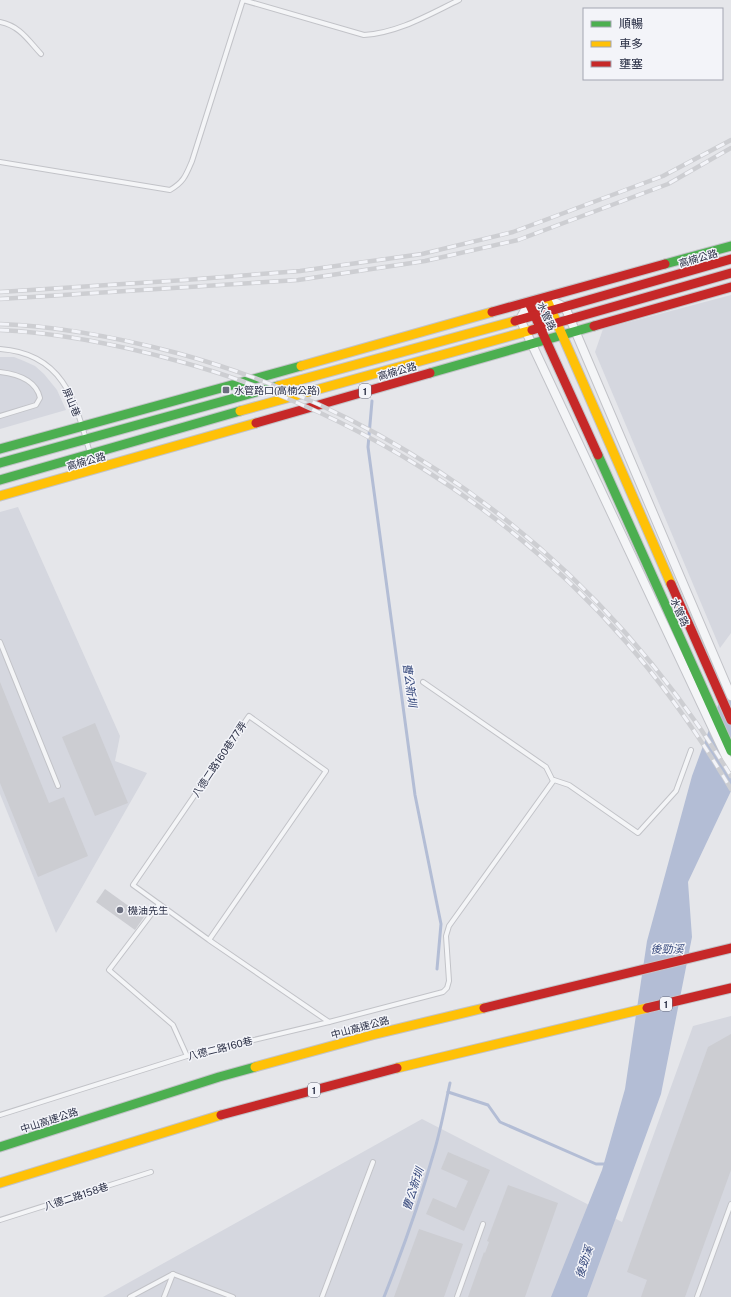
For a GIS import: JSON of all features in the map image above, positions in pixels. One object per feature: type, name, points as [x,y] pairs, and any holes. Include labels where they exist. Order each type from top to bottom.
[{"type":"main road","name":"高楠公路","points":[[0,449],[731,246]]},
{"type":"main road","name":"高楠公路","points":[[0,463],[551,311],[731,259]]},
{"type":"main road","name":"高楠公路","points":[[0,480],[90,453],[570,320],[731,273]]},
{"type":"main road","name":"高楠公路","points":[[0,496],[731,287]]},
{"type":"main road","name":"水管路","points":[[546,298],[718,678]]},
{"type":"main road","name":"水管路","points":[[529,303],[698,689]]},
{"type":"main road","points":[[718,678],[731,720]]},
{"type":"main road","points":[[698,689],[731,751]]},
{"type":"main road","name":"中山高速公路","points":[[0,1147],[220,1077],[372,1034],[731,948]]},
{"type":"main road","name":"1","points":[[0,1183],[236,1111],[388,1070],[731,988]]},
{"type":"street","name":"水管路","points":[[546,298],[565,307],[718,678]]},
{"type":"street","name":"水管路","points":[[529,303],[520,319],[698,689]]},
{"type":"street","points":[[718,678],[731,696]]},
{"type":"street","points":[[698,689],[731,766]]},
{"type":"lane","points":[[0,162],[170,190],[179,185],[186,176],[192,161],[243,0],[364,35],[396,30],[459,0]]},
{"type":"lane","points":[[0,22],[8,23],[21,31],[41,54]]},
{"type":"lane","name":"屏山巷","points":[[0,349],[16,350],[39,359],[66,385],[82,426],[94,470]]},
{"type":"lane","points":[[0,372],[11,373],[33,384],[37,389],[40,398],[36,405],[0,416]]},
{"type":"lane","points":[[0,642],[58,786]]},
{"type":"lane","points":[[423,682],[546,767],[553,782],[554,780],[569,785],[638,833],[676,791],[691,750]]},
{"type":"lane","name":"八德二路160巷77弄","points":[[209,940],[326,771],[248,716],[133,885],[209,940],[329,1022]]},
{"type":"lane","name":"八德二路160巷","points":[[0,1115],[187,1056],[329,1022],[443,992],[447,988],[450,981],[446,936],[449,926],[553,782]]},
{"type":"lane","points":[[159,904],[109,970],[173,1025],[187,1056]]},
{"type":"lane","points":[[322,1297],[373,1162]]},
{"type":"lane","name":"八德二路158巷","points":[[0,1220],[151,1172]]},
{"type":"lane","points":[[697,1297],[731,1204]]},
{"type":"lane","points":[[457,1297],[483,1224]]},
{"type":"lane","points":[[164,1297],[173,1274]]},
{"type":"lane","points":[[130,1297],[173,1274],[233,1297]]},
{"type":"shaded area","points":[[731,295],[731,633],[720,648],[595,352],[603,329]]},
{"type":"shaded area","points":[[0,357],[14,357],[35,366],[44,374],[57,390],[66,410],[0,429]]},
{"type":"shaded area","points":[[18,507],[120,736],[115,761],[147,773],[56,933],[0,794],[0,512]]},
{"type":"shaded area","points":[[731,1016],[731,1297],[103,1297],[422,1119],[622,1222],[693,1026]]},
{"type":"water","name":"後勁溪","points":[[731,683],[731,791],[688,882],[692,937],[661,1094],[587,1297],[551,1297],[602,1170],[625,1089],[647,941],[692,776],[724,689]]},
{"type":"building","points":[[0,682],[49,803],[64,797],[88,856],[38,877],[0,783]]},
{"type":"building","points":[[95,723],[128,803],[95,816],[62,737]]},
{"type":"building","name":"機油先生","points":[[105,889],[144,917],[135,930],[96,902]]},
{"type":"building","points":[[731,1034],[731,1170],[685,1297],[641,1297],[647,1280],[627,1272],[708,1047]]},
{"type":"building","points":[[448,1152],[490,1170],[464,1231],[426,1214],[433,1198],[456,1208],[468,1181],[441,1169]]},
{"type":"building","points":[[508,1185],[558,1203],[525,1297],[468,1297],[489,1242],[487,1241]]},
{"type":"building","points":[[419,1229],[463,1244],[444,1297],[394,1297]]},
{"type":"waterway","name":"曹公新圳","points":[[372,401],[368,447],[415,795],[441,924],[437,969]]},
{"type":"waterway","name":"曹公新圳","points":[[384,1297],[411,1225],[429,1170],[439,1135],[450,1083]]},
{"type":"waterway","points":[[448,1092],[488,1105],[500,1122],[596,1164],[606,1164]]},
{"type":"railway","points":[[0,292],[300,271],[422,254],[513,232],[663,176],[731,140]]},
{"type":"railway","points":[[0,299],[298,280],[425,261],[518,240],[668,184],[731,148]]},
{"type":"railway","points":[[0,324],[67,330],[133,342],[177,353],[263,381],[345,417],[422,460],[494,511],[562,568],[624,632],[681,701],[731,776]]},
{"type":"railway","points":[[0,330],[45,334],[112,345],[178,361],[242,381],[304,406],[364,435],[423,468],[478,506],[531,548],[580,593],[626,642],[669,695],[695,732],[731,789]]},
{"type":"traffic: fast","points":[[665,264],[731,246]]},
{"type":"traffic: fast","points":[[430,373],[594,326]]},
{"type":"traffic: fast","points":[[0,449],[301,366]]},
{"type":"traffic: fast","points":[[0,463],[278,386]]},
{"type":"traffic: fast","points":[[0,480],[240,411]]},
{"type":"traffic: fast","points":[[598,455],[731,751]]},
{"type":"traffic: fast","points":[[0,1147],[219,1077],[255,1067]]},
{"type":"traffic: slow","points":[[546,298],[671,584]]},
{"type":"traffic: slow","points":[[301,366],[492,312]]},
{"type":"traffic: slow","points":[[278,386],[515,321]]},
{"type":"traffic: slow","points":[[240,411],[532,330]]},
{"type":"traffic: slow","points":[[0,496],[256,423]]},
{"type":"traffic: slow","points":[[255,1067],[372,1035],[484,1008]]},
{"type":"traffic: slow","points":[[397,1068],[647,1008]]},
{"type":"traffic: slow","points":[[0,1183],[221,1115]]},
{"type":"traffic: jam","points":[[515,321],[731,259]]},
{"type":"traffic: jam","points":[[492,312],[665,264]]},
{"type":"traffic: jam","points":[[532,330],[731,273]]},
{"type":"traffic: jam","points":[[594,326],[731,287]]},
{"type":"traffic: jam","points":[[529,303],[598,455]]},
{"type":"traffic: jam","points":[[256,423],[430,373]]},
{"type":"traffic: jam","points":[[671,584],[731,720]]},
{"type":"traffic: jam","points":[[484,1008],[731,948]]},
{"type":"traffic: jam","points":[[647,1008],[731,988]]},
{"type":"traffic: jam","points":[[221,1115],[397,1068]]},
{"type":"place","name":"水管路口(高楠公路)","points":[[226,390]]},
{"type":"place","name":"機油先生","points":[[120,910]]}]
